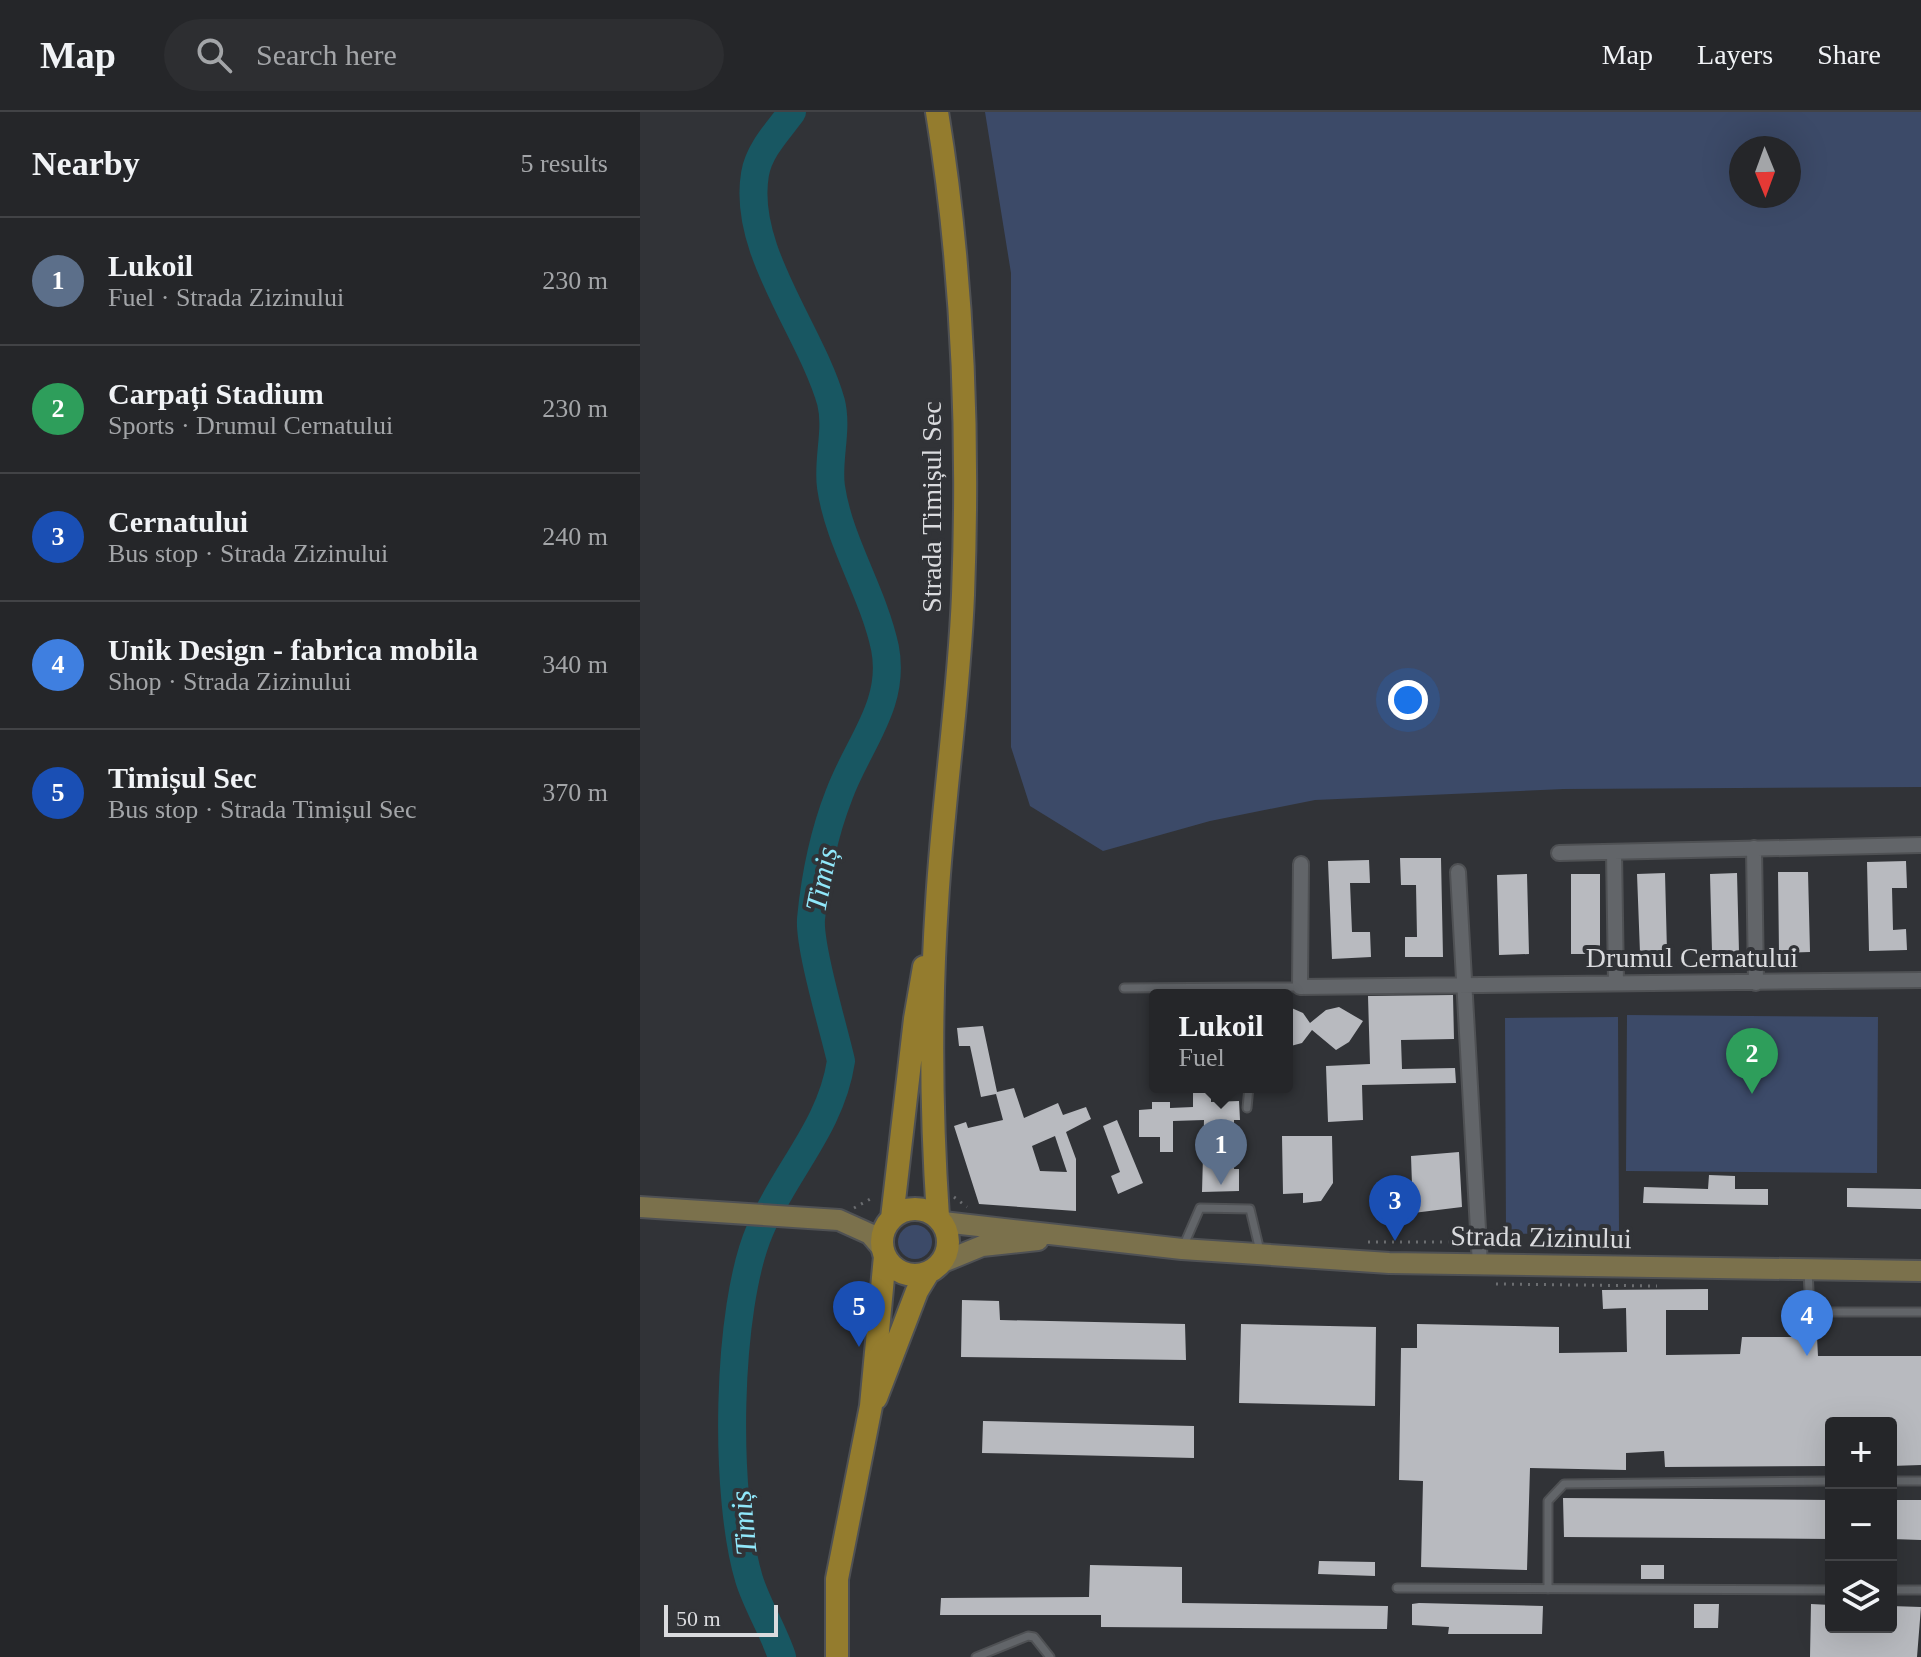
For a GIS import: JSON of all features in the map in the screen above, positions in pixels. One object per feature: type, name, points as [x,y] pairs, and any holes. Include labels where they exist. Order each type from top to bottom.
[{"type":"main road","name":"Strada Timișul Sec","points":[[937,112],[953,245],[965,483],[963,597],[937,903],[932,1079],[940,1220]]},
{"type":"main road","name":"Strada Timișul Sec","points":[[890,1220],[915,1019],[937,903]]},
{"type":"main road","points":[[640,1207],[835,1220],[890,1220],[904,1211],[919,1209],[940,1220],[949,1242],[936,1268],[917,1291],[888,1372],[871,1406]]},
{"type":"main road","points":[[835,1220],[870,1234],[899,1271],[908,1275],[936,1268]]},
{"type":"main road","points":[[837,1657],[837,1579],[871,1406],[884,1252],[890,1220]]},
{"type":"main road","name":"Strada Zizinului","points":[[940,1220],[1037,1230],[1066,1238],[1260,1255],[1480,1265],[1921,1271]]},
{"type":"main road","name":"Strada Zizinului","points":[[936,1268],[982,1246],[1066,1238]]},
{"type":"street","points":[[1559,853],[1921,845]]},
{"type":"street","points":[[1754,848],[1756,983]]},
{"type":"street","points":[[1614,852],[1616,983]]},
{"type":"street","points":[[1300,987],[1301,864]]},
{"type":"street","points":[[1458,872],[1480,1265]]},
{"type":"street","name":"Drumul Cernatului","points":[[1300,987],[1921,980]]},
{"type":"lane","points":[[1278,989],[1300,987]]},
{"type":"lane","points":[[1124,988],[1168,989]]},
{"type":"lane","points":[[1247,1108],[1248,1093]]},
{"type":"lane","points":[[1182,1249],[1200,1208],[1224,1207],[1250,1209],[1260,1255]]},
{"type":"lane","points":[[1808,1268],[1810,1312],[1921,1312]]},
{"type":"lane","points":[[1548,1589],[1548,1501],[1564,1484],[1825,1481]]},
{"type":"lane","points":[[1897,1481],[1921,1481]]},
{"type":"lane","points":[[1397,1588],[1825,1590]]},
{"type":"lane","points":[[1897,1590],[1921,1590]]},
{"type":"lane","points":[[976,1657],[1028,1636],[1034,1637],[1050,1657]]},
{"type":"shaded area","points":[[985,112],[1921,112],[1921,787],[1564,789],[1315,800],[1210,821],[1103,851],[1030,806],[1011,747],[1011,273]]},
{"type":"shaded area","points":[[1627,1015],[1878,1017],[1877,1173],[1626,1171]]},
{"type":"shaded area","points":[[1618,1017],[1619,1233],[1506,1234],[1505,1018]]},
{"type":"shaded area","points":[[915,1225],[927,1230],[932,1242],[927,1254],[915,1259],[903,1254],[898,1242],[903,1230]]},
{"type":"building","points":[[1400,858],[1441,858],[1443,957],[1405,957],[1405,937],[1417,937],[1416,885],[1401,885]]},
{"type":"building","points":[[1369,860],[1370,883],[1350,883],[1352,932],[1370,932],[1371,957],[1332,959],[1328,861]]},
{"type":"building","points":[[1906,861],[1907,888],[1892,888],[1893,930],[1906,929],[1907,950],[1869,951],[1867,862]]},
{"type":"building","points":[[1778,872],[1808,872],[1810,952],[1779,953]]},
{"type":"building","points":[[1665,873],[1667,952],[1640,953],[1637,874]]},
{"type":"building","points":[[1737,873],[1739,952],[1712,952],[1710,874]]},
{"type":"building","points":[[1527,874],[1529,954],[1499,955],[1497,875]]},
{"type":"building","points":[[1571,874],[1600,874],[1600,954],[1571,954]]},
{"type":"building","points":[[1453,995],[1454,1039],[1401,1040],[1402,1069],[1455,1068],[1456,1083],[1362,1085],[1363,1120],[1328,1122],[1326,1066],[1370,1064],[1368,996]]},
{"type":"building","points":[[1339,1007],[1363,1021],[1349,1042],[1336,1050],[1312,1030],[1302,1043],[1293,1045],[1293,1009],[1303,1013],[1310,1023],[1326,1010]]},
{"type":"building","points":[[983,1026],[997,1092],[1014,1088],[1024,1118],[1058,1103],[1063,1115],[1086,1107],[1091,1119],[1066,1132],[1076,1159],[1076,1211],[979,1204],[954,1126],[966,1122],[968,1128],[1003,1120],[996,1094],[981,1097],[970,1046],[959,1046],[957,1028]],"holes":[[[1055,1136],[1067,1172],[1040,1171],[1032,1146]]]},
{"type":"building","points":[[1193,1093],[1211,1093],[1211,1102],[1239,1101],[1240,1120],[1234,1120],[1234,1169],[1239,1169],[1239,1191],[1202,1192],[1204,1120],[1173,1121],[1173,1152],[1160,1152],[1160,1137],[1139,1137],[1139,1110],[1152,1109],[1152,1102],[1170,1102],[1170,1108],[1193,1107]]},
{"type":"building","points":[[1117,1120],[1143,1183],[1118,1194],[1111,1176],[1120,1172],[1103,1126]]},
{"type":"building","points":[[1282,1136],[1332,1136],[1333,1183],[1321,1201],[1303,1203],[1303,1193],[1283,1194]]},
{"type":"building","points":[[1459,1152],[1462,1207],[1413,1213],[1411,1156]]},
{"type":"building","points":[[1709,1175],[1735,1176],[1735,1189],[1768,1189],[1768,1205],[1643,1203],[1644,1187],[1708,1189]]},
{"type":"building","points":[[1847,1188],[1921,1189],[1921,1209],[1847,1207]]},
{"type":"building","points":[[1708,1289],[1708,1310],[1666,1310],[1666,1355],[1740,1354],[1742,1337],[1817,1337],[1818,1356],[1921,1356],[1921,1465],[1897,1466],[1897,1417],[1825,1417],[1825,1466],[1665,1467],[1664,1451],[1626,1453],[1626,1470],[1530,1468],[1527,1570],[1421,1567],[1423,1481],[1399,1480],[1401,1348],[1417,1348],[1417,1324],[1559,1327],[1559,1353],[1627,1352],[1626,1308],[1603,1309],[1602,1290]]},
{"type":"building","points":[[962,1300],[999,1301],[1000,1320],[1185,1324],[1186,1360],[961,1357]]},
{"type":"building","points":[[1241,1324],[1376,1327],[1375,1406],[1239,1403]]},
{"type":"building","points":[[983,1421],[1194,1426],[1194,1458],[982,1453]]},
{"type":"building","points":[[1563,1498],[1825,1500],[1825,1539],[1564,1537]]},
{"type":"building","points":[[1897,1500],[1921,1500],[1921,1540],[1897,1539]]},
{"type":"building","points":[[1319,1561],[1375,1562],[1375,1576],[1318,1574]]},
{"type":"building","points":[[1090,1565],[1182,1567],[1182,1603],[1388,1606],[1387,1629],[1101,1627],[1101,1615],[940,1615],[941,1598],[1089,1597]]},
{"type":"building","points":[[1641,1565],[1664,1565],[1664,1579],[1641,1579]]},
{"type":"building","points":[[1412,1604],[1543,1606],[1542,1634],[1448,1634],[1449,1627],[1412,1625]]},
{"type":"building","points":[[1694,1604],[1719,1604],[1718,1628],[1694,1628]]},
{"type":"building","points":[[1811,1604],[1825,1605],[1825,1633],[1897,1633],[1897,1606],[1921,1607],[1917,1657],[1810,1657]]},
{"type":"waterway","name":"Timiș","points":[[782,1657],[752,1589],[741,1543],[733,1453],[735,1353],[740,1306],[760,1230],[818,1128],[836,1085],[841,1061],[814,949],[811,919],[829,825],[839,795],[880,706],[887,669],[880,627],[835,507],[830,477],[831,402],[768,261],[754,203],[755,174],[760,157],[792,112]]},
{"type":"place","name":"Carpați Stadium","points":[[1752,1094]]},
{"type":"place","name":"Lukoil","points":[[1221,1185]]},
{"type":"place","name":"Cernatului","points":[[1395,1241]]},
{"type":"place","name":"Timișul Sec","points":[[859,1347]]},
{"type":"place","name":"Unik Design - fabrica mobila","points":[[1807,1356]]}]
